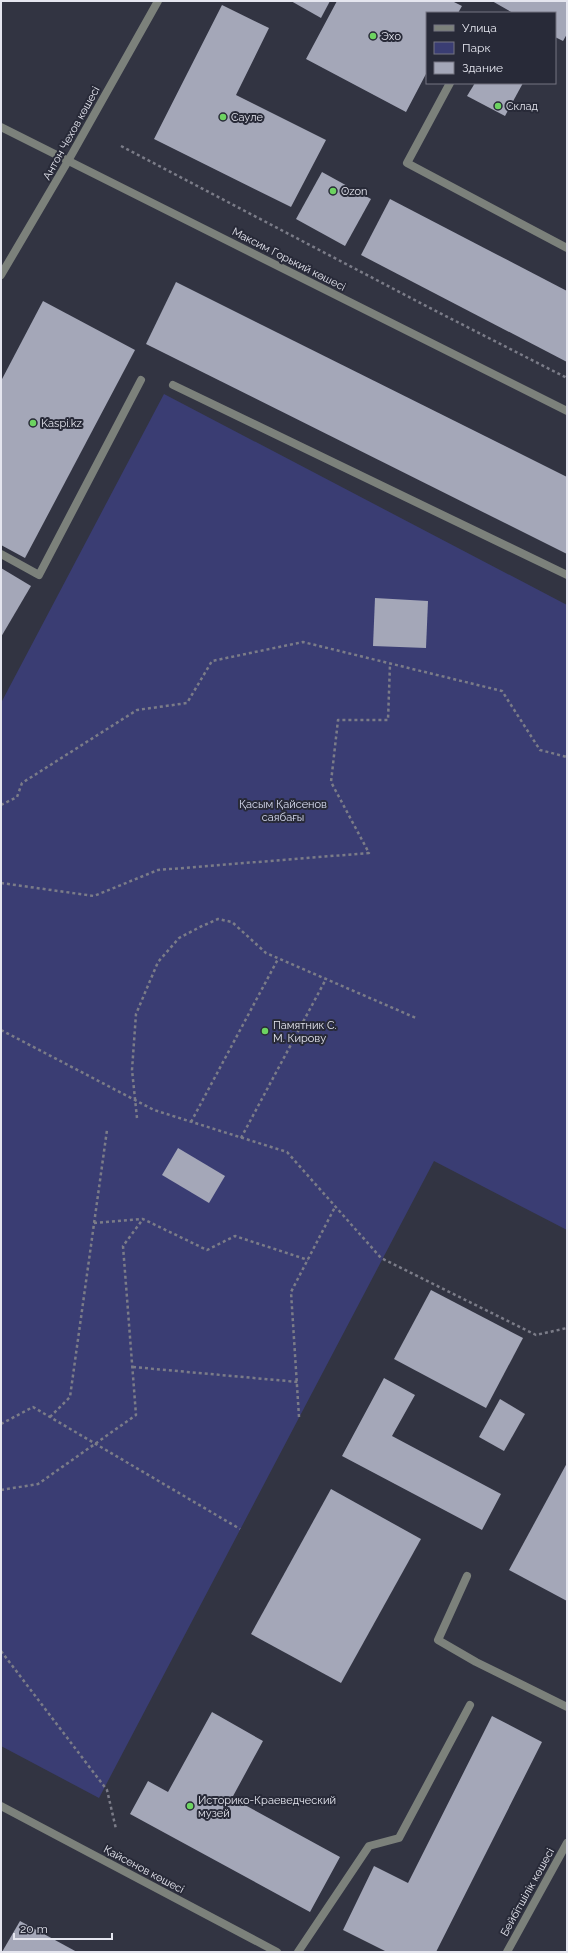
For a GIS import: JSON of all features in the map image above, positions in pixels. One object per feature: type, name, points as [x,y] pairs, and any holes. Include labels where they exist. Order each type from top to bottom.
[{"type":"street","name":"Антон Чехов көшесі","points":[[1,275],[68,161],[158,1]]},
{"type":"street","points":[[449,84],[407,163],[567,248]]},
{"type":"street","name":"Максим Горький көшесі","points":[[1,127],[567,411]]},
{"type":"street","points":[[1,554],[40,575],[141,380]]},
{"type":"street","points":[[173,385],[567,575]]},
{"type":"street","points":[[467,1576],[438,1640],[476,1662],[567,1707]]},
{"type":"street","points":[[298,1952],[369,1846],[399,1838],[470,1705]]},
{"type":"street","name":"Қайсенов көшесі","points":[[1,1806],[277,1952]]},
{"type":"street","name":"Бейбітшілік көшесі","points":[[507,1952],[567,1843]]},
{"type":"path","points":[[121,146],[414,300],[567,378]]},
{"type":"path","points":[[1,805],[17,798],[22,783],[137,710],[187,703],[212,661],[303,642],[502,691],[540,750],[567,757]]},
{"type":"path","points":[[1,883],[94,896],[158,870],[370,853],[331,782],[338,720],[388,720],[390,664]]},
{"type":"path","points":[[137,1118],[132,1070],[136,1014],[158,962],[179,938],[200,926],[218,919],[232,922],[266,953],[416,1018]]},
{"type":"path","points":[[191,1122],[278,958]]},
{"type":"path","points":[[241,1138],[326,979]]},
{"type":"path","points":[[1,1030],[154,1110],[286,1152],[381,1258],[536,1335],[567,1328]]},
{"type":"path","points":[[50,1417],[70,1397],[107,1130]]},
{"type":"path","points":[[299,1417],[298,1382],[291,1292],[335,1207]]},
{"type":"path","points":[[94,1223],[143,1219],[207,1250],[235,1236],[308,1260]]},
{"type":"path","points":[[1,1490],[38,1484],[136,1415],[123,1246],[143,1219]]},
{"type":"path","points":[[133,1367],[298,1382]]},
{"type":"path","points":[[1,1424],[33,1407],[240,1529]]},
{"type":"path","points":[[1,1651],[107,1790],[116,1829]]},
{"type":"green space","name":"Қасым Қайсенов саябағы","points":[[164,394],[567,605],[567,1230],[434,1161],[99,1798],[1,1746],[1,703]]},
{"type":"building","points":[[291,1],[330,1],[321,18]]},
{"type":"building","name":"Эхо","points":[[337,1],[452,1],[462,6],[459,12],[426,12],[426,74],[406,112],[306,59]]},
{"type":"building","points":[[492,1],[567,1],[567,34],[563,41],[556,38],[556,12],[511,12]]},
{"type":"building","name":"Сауле","points":[[222,5],[269,28],[236,95],[326,140],[291,207],[154,139]]},
{"type":"building","name":"Склад","points":[[474,84],[522,84],[505,116],[467,96]]},
{"type":"building","points":[[322,172],[371,199],[345,246],[296,219]]},
{"type":"building","points":[[390,199],[567,291],[567,362],[361,255]]},
{"type":"building","points":[[176,282],[567,477],[567,554],[146,344]]},
{"type":"building","points":[[43,301],[135,350],[25,558],[1,545],[1,381]]},
{"type":"building","points":[[1,568],[31,586],[1,637]]},
{"type":"building","points":[[375,598],[428,601],[426,648],[373,646]]},
{"type":"building","points":[[178,1148],[225,1176],[209,1203],[162,1175]]},
{"type":"building","points":[[431,1290],[523,1338],[486,1408],[394,1359]]},
{"type":"building","points":[[384,1378],[415,1395],[392,1436],[501,1494],[482,1530],[342,1456]]},
{"type":"building","points":[[500,1399],[525,1414],[504,1451],[479,1437]]},
{"type":"building","points":[[567,1463],[567,1601],[509,1570]]},
{"type":"building","points":[[331,1489],[421,1539],[341,1683],[251,1634]]},
{"type":"building","name":"Историко-Краеведческий музей","points":[[212,1712],[263,1741],[232,1798],[340,1857],[310,1912],[130,1814],[148,1781],[168,1792]]},
{"type":"building","points":[[492,1716],[542,1742],[436,1952],[387,1952],[343,1930],[374,1866],[408,1883]]},
{"type":"building","points":[[20,1921],[77,1952],[2,1952]]},
{"type":"place","name":"Эхо","points":[[373,36]]},
{"type":"place","name":"Склад","points":[[498,106]]},
{"type":"place","name":"Сауле","points":[[223,117]]},
{"type":"place","name":"Ozon","points":[[333,191]]},
{"type":"place","name":"Kaspi.kz","points":[[33,423]]},
{"type":"place","name":"Памятник С. М. Кирову","points":[[265,1031]]},
{"type":"place","name":"Историко-Краеведческий музей","points":[[190,1806]]}]
